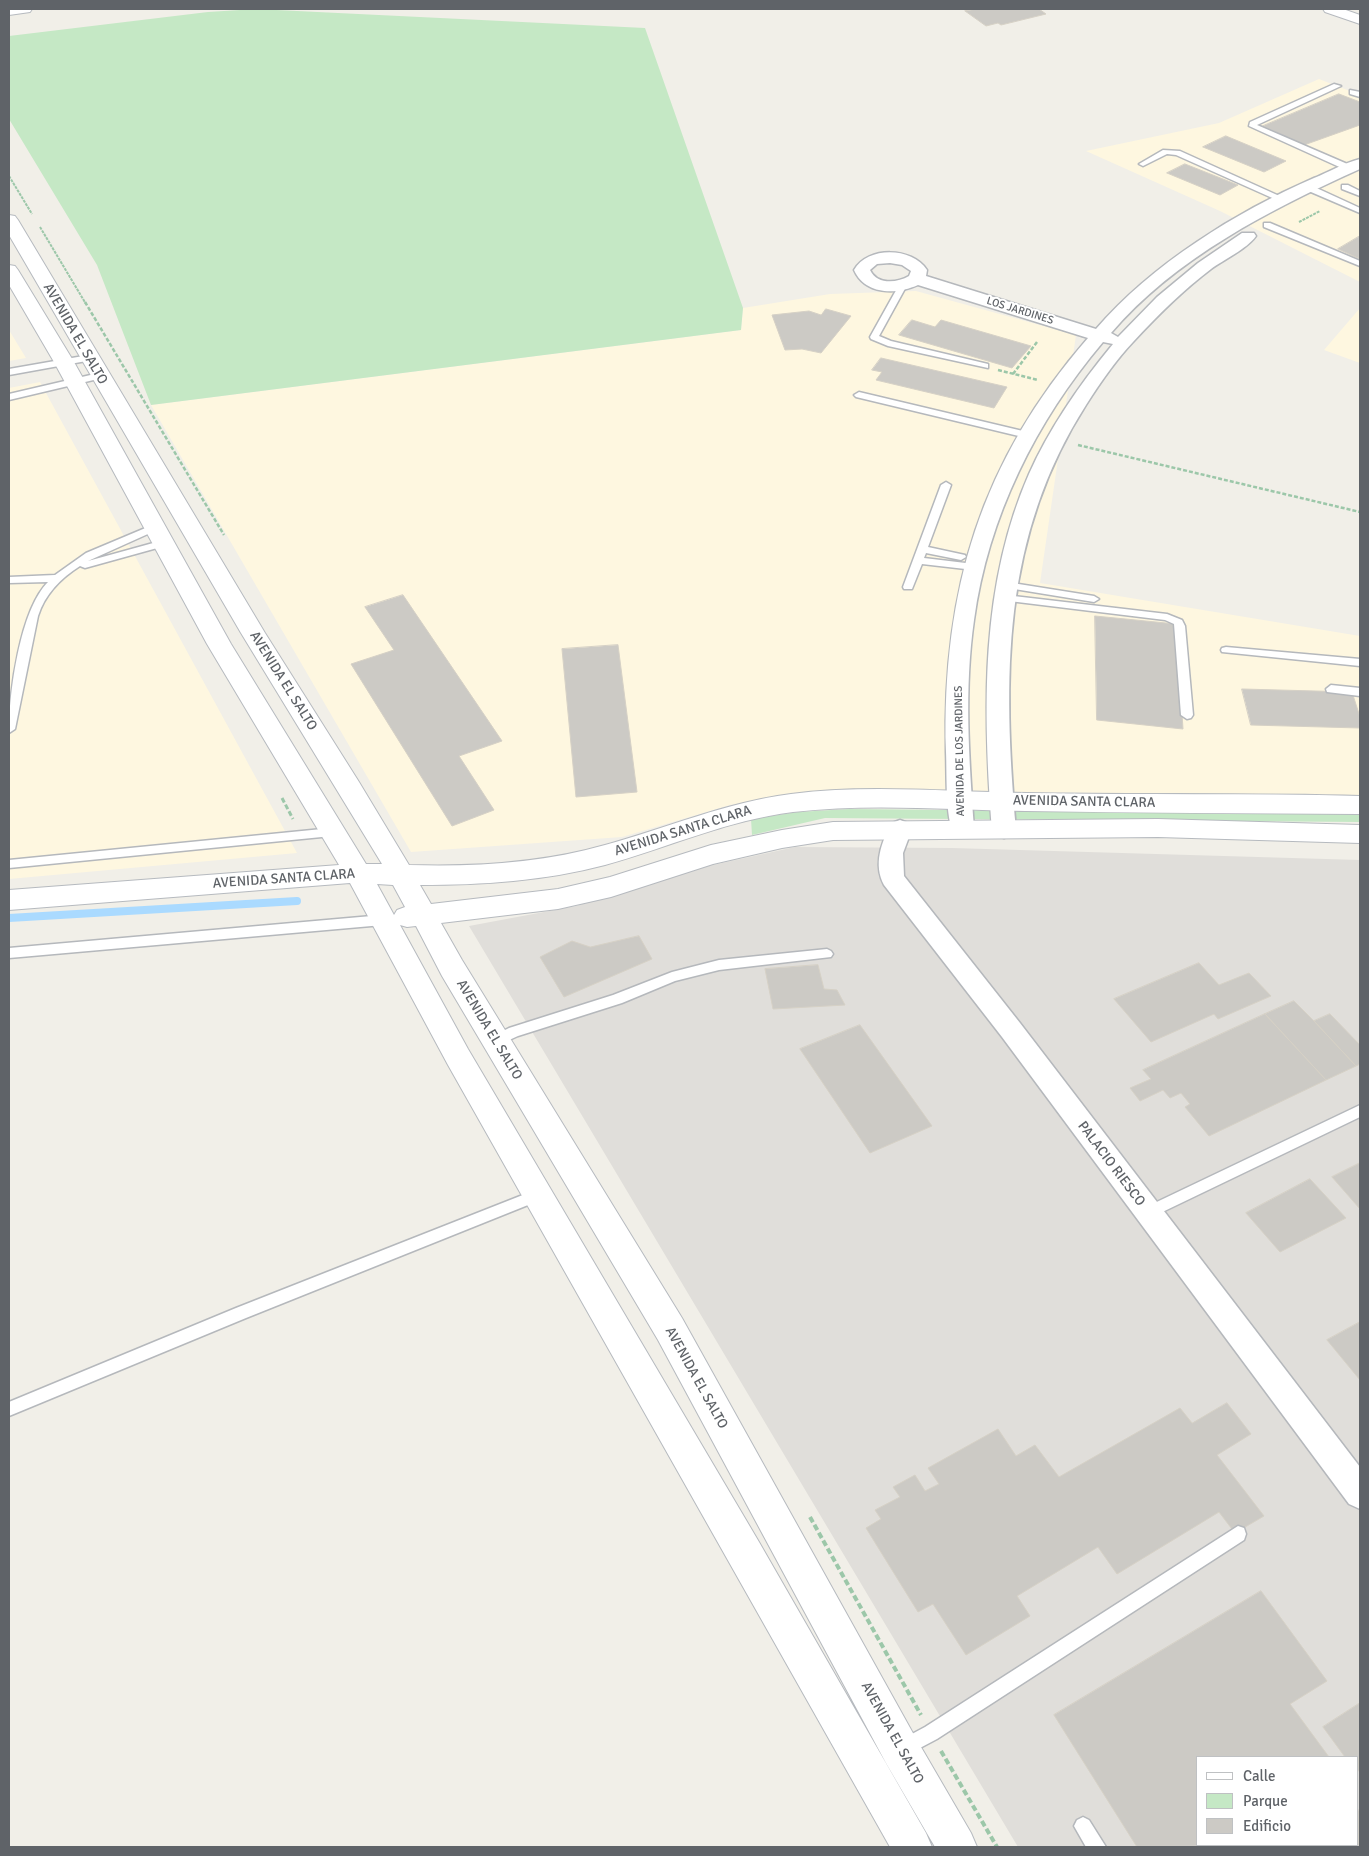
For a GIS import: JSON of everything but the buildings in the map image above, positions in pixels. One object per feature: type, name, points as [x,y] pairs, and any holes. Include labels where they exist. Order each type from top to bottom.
[{"type":"main road","points":[[9,11],[25,9]]},
{"type":"main road","points":[[1330,9],[1360,20]]},
{"type":"main road","name":"AVENIDA EL SALTO","points":[[10,224],[253,633],[402,876],[422,915],[496,1041],[670,1329],[900,1749],[957,1847]]},
{"type":"main road","name":"AVENIDA EL SALTO","points":[[9,270],[69,372],[229,660],[358,873],[458,1057],[746,1555],[912,1847]]},
{"type":"main road","name":"AVENIDA SANTA CLARA","points":[[9,900],[358,873],[402,876],[506,872],[579,861],[604,855],[723,817],[791,803],[851,800],[960,800],[1360,805]]},
{"type":"main road","name":"AVENIDA SANTA CLARA","points":[[383,920],[532,902],[587,893],[702,857],[782,839],[833,831],[962,828],[1158,828],[1360,834]]},
{"type":"street","name":"AVENIDA DE LOS JARDINES","points":[[962,828],[957,728],[958,679],[963,620],[976,563],[992,510],[1027,435],[1058,385],[1098,335],[1147,288],[1182,259],[1222,233],[1280,206],[1307,187],[1354,175]]},
{"type":"street","name":"AVENIDA DE LOS JARDINES","points":[[1280,206],[1331,198],[1354,175]]},
{"type":"street","name":"AVENIDA DE LOS JARDINES","points":[[1004,829],[999,687],[1008,579],[1027,506],[1053,444],[1084,393],[1123,342],[1145,318],[1184,283],[1221,254],[1274,228],[1280,206]]},
{"type":"street","name":"LOS JARDINES","points":[[910,282],[1123,342]]},
{"type":"street","points":[[976,563],[996,570],[1008,579]]},
{"type":"street","name":"PALACIO RIESCO","points":[[900,829],[889,858],[894,879],[1011,1030],[1147,1213],[1360,1493]]},
{"type":"lane","points":[[1337,86],[1253,124],[1253,126],[1354,175],[1360,194]]},
{"type":"lane","points":[[1143,164],[1166,152],[1177,153],[1280,206]]},
{"type":"lane","points":[[1307,187],[1360,211]]},
{"type":"lane","points":[[1274,228],[1360,264]]},
{"type":"lane","points":[[910,282],[874,336],[878,340],[888,343],[985,366]]},
{"type":"lane","points":[[9,397],[69,372],[94,367]]},
{"type":"lane","points":[[9,372],[69,372],[94,367]]},
{"type":"lane","points":[[859,394],[1027,435]]},
{"type":"lane","points":[[908,587],[946,485]]},
{"type":"lane","points":[[69,570],[160,535]]},
{"type":"lane","points":[[9,729],[28,633],[37,604],[58,578],[92,554],[160,535]]},
{"type":"lane","points":[[922,549],[976,563]]},
{"type":"lane","points":[[918,560],[976,563]]},
{"type":"lane","points":[[9,580],[58,578]]},
{"type":"lane","points":[[1008,579],[1094,599]]},
{"type":"lane","points":[[1008,579],[1167,617],[1178,622],[1180,626],[1187,715]]},
{"type":"lane","points":[[1226,650],[1360,663]]},
{"type":"lane","points":[[1331,689],[1360,692]]},
{"type":"lane","points":[[9,864],[332,832]]},
{"type":"lane","points":[[9,953],[383,920]]},
{"type":"lane","points":[[496,1041],[514,1032],[618,999],[672,977],[719,965],[827,954]]},
{"type":"lane","points":[[1147,1213],[1360,1110]]},
{"type":"lane","points":[[9,1409],[241,1313],[538,1195]]},
{"type":"lane","points":[[900,1749],[956,1717],[1238,1534]]},
{"type":"lane","points":[[1084,1826],[1097,1847]]},
{"type":"path","points":[[1274,228],[1331,198]]},
{"type":"path","points":[[1013,374],[1038,342]]},
{"type":"path","points":[[985,366],[1058,385]]},
{"type":"path","points":[[1072,444],[1360,512]]},
{"type":"shaded area","points":[[1319,79],[1360,95],[1360,282],[1220,211],[1086,151],[1219,123]]},
{"type":"shaded area","points":[[916,291],[1076,335],[1040,583],[1360,636],[1360,796],[856,790],[780,796],[730,805],[622,837],[411,852],[151,405],[741,330],[743,308],[830,294]]},
{"type":"shaded area","points":[[1360,308],[1360,363],[1324,350]]},
{"type":"shaded area","points":[[9,330],[26,358],[9,361]]},
{"type":"shaded area","points":[[40,382],[297,853],[9,879],[9,388]]},
{"type":"shaded area","points":[[795,847],[952,848],[1360,860],[1360,1847],[1018,1847],[469,926],[576,906],[695,869]]},
{"type":"green space","points":[[256,9],[645,28],[743,308],[741,330],[151,405],[97,265],[9,119],[9,36],[208,12]]},
{"type":"green space","points":[[849,809],[1360,814],[1360,822],[825,818],[752,835],[751,819],[798,812]]},
{"type":"waterway","points":[[9,918],[297,901]]}]
